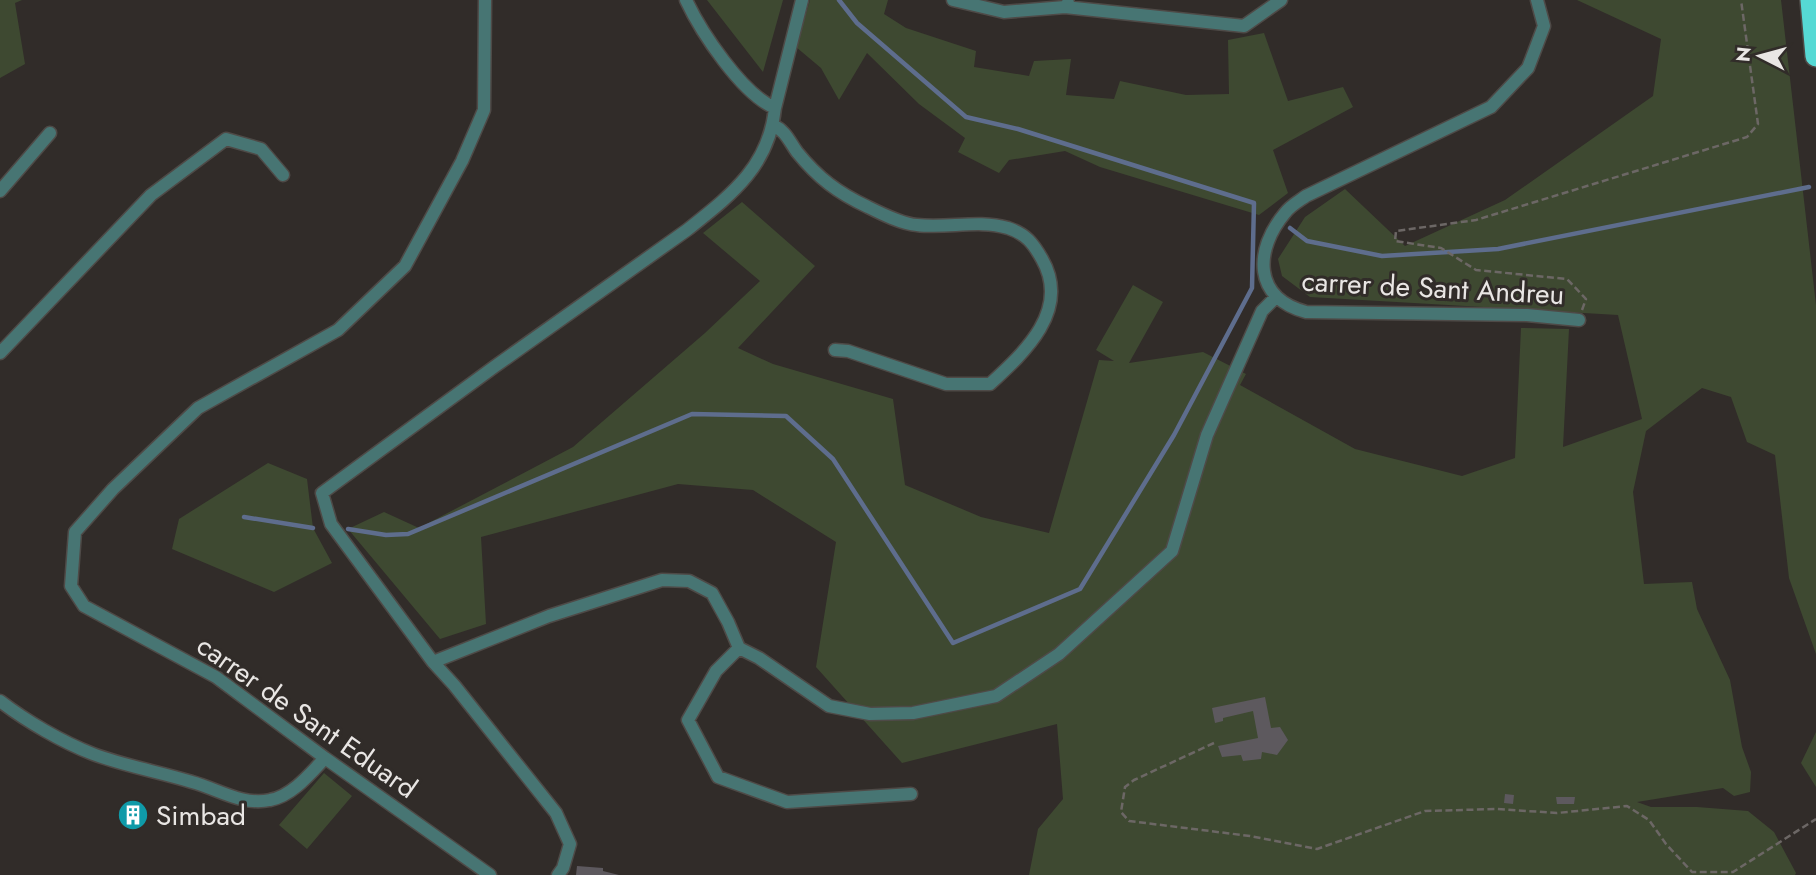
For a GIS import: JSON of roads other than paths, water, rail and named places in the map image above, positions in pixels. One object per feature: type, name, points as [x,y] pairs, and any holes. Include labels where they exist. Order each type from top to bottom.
[{"type":"highway","points":[[1810,2],[1816,56]]},
{"type":"street","name":"carrer de Sant Eduard","points":[[485,0],[484,110],[462,161],[405,266],[338,330],[198,408],[113,489],[75,532],[71,586],[84,606],[216,677],[490,875]]},
{"type":"street","points":[[687,0],[708,37],[744,85],[763,103],[775,108]]},
{"type":"street","points":[[558,875],[564,868],[570,844],[556,813],[433,662],[331,524],[323,493],[716,208],[756,167],[773,125],[802,0]]},
{"type":"street","points":[[953,0],[1004,12],[1068,3],[1244,26],[1281,0]]},
{"type":"street","name":"carrer de Sant Andreu","points":[[1536,0],[1544,26],[1528,68],[1491,107],[1306,195],[1286,211],[1267,246],[1264,266],[1266,284],[1275,298],[1289,307],[1306,312],[1527,315],[1579,320]]},
{"type":"street","points":[[773,125],[782,130],[797,152],[837,192],[916,225],[975,224],[1008,228],[1031,241],[1048,270],[1052,289],[1050,310],[1026,351],[990,384],[946,384],[848,351],[835,350]]},
{"type":"street","points":[[0,191],[50,133]]},
{"type":"street","points":[[0,353],[151,195],[226,139],[261,149],[284,175]]},
{"type":"street","points":[[433,662],[549,616],[662,580],[689,581],[712,593],[739,648],[759,658],[829,706],[870,714],[913,713],[996,696],[1059,654],[1172,551],[1207,435],[1262,311],[1275,298]]},
{"type":"street","points":[[739,648],[716,671],[688,720],[718,777],[787,802],[911,794]]},
{"type":"street","points":[[0,701],[21,717],[93,754],[196,783],[233,798],[272,800],[298,786],[325,758]]},
{"type":"waterway","points":[[348,529],[386,535],[408,534],[692,414],[786,416],[833,459],[953,643],[1080,589],[1174,435],[1252,288],[1254,203],[1018,129],[966,117],[857,23],[839,0]]},
{"type":"waterway","points":[[1290,228],[1307,241],[1382,256],[1498,249],[1809,187]]},
{"type":"waterway","points":[[244,517],[313,528]]},
{"type":"place","name":"Simbad","points":[[133,815]]}]
